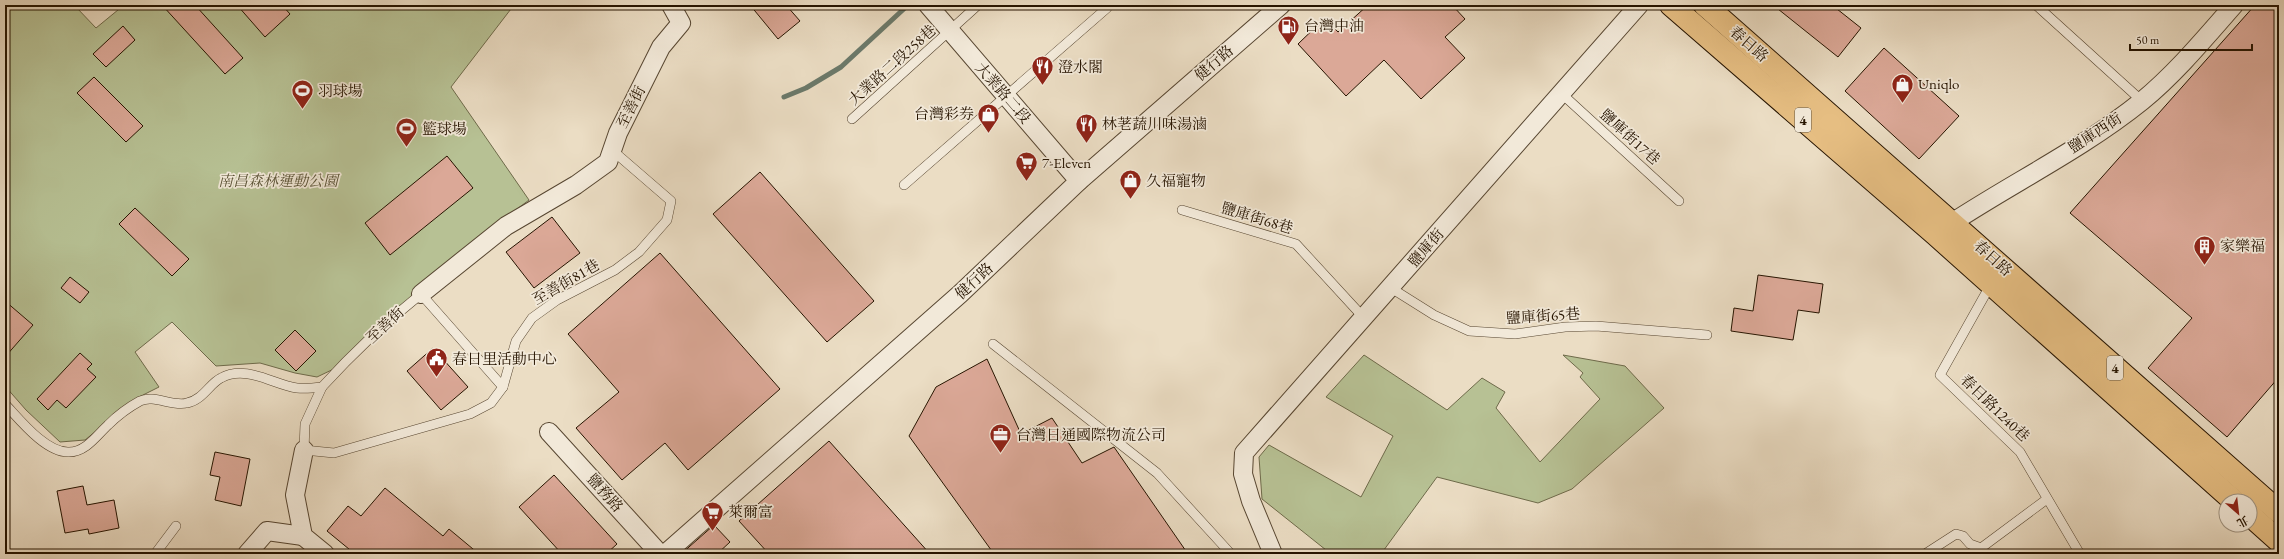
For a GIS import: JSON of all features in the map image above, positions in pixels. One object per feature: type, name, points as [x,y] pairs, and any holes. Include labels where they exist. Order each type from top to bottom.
[{"type":"main road","name":"春日路","points":[[1671,5],[1935,234],[2225,493]]},
{"type":"main road","name":"春日路","points":[[1705,5],[1953,222],[2279,512]]},
{"type":"main road","points":[[2258,522],[2279,541]]},
{"type":"street","name":"至善街","points":[[421,294],[506,226],[576,185],[608,162],[618,132],[661,46],[681,23],[671,5]]},
{"type":"street","name":"大業路二段","points":[[928,5],[1079,181]]},
{"type":"street","name":"健行路","points":[[665,554],[960,294],[1079,181],[1280,5]]},
{"type":"street","name":"鹽庫街","points":[[1273,554],[1251,501],[1243,474],[1244,453],[1639,5]]},
{"type":"street","name":"鹽庫西街","points":[[1935,234],[2096,134],[2142,101],[2192,54],[2234,5]]},
{"type":"street","name":"鹽務路","points":[[549,432],[660,554]]},
{"type":"street","points":[[303,536],[295,495],[304,450]]},
{"type":"street","points":[[247,554],[267,531],[303,536],[325,554]]},
{"type":"lane","name":"大業路二段258巷","points":[[852,119],[978,5]]},
{"type":"lane","points":[[2036,5],[2142,101]]},
{"type":"lane","points":[[904,185],[1107,8]]},
{"type":"lane","name":"鹽庫街17巷","points":[[1562,94],[1680,201]]},
{"type":"lane","name":"至善街81巷","points":[[304,450],[334,453],[470,414],[491,403],[503,387],[516,341],[532,318],[557,300],[615,270],[639,252],[667,220],[671,200],[612,150]]},
{"type":"lane","name":"鹽庫街68巷","points":[[1182,210],[1296,244],[1364,318]]},
{"type":"lane","name":"春日路1240巷","points":[[1991,284],[1940,375],[2020,452],[2080,554]]},
{"type":"lane","name":"鹽庫街65巷","points":[[1391,288],[1434,315],[1469,331],[1515,334],[1565,327],[1596,326],[1707,335]]},
{"type":"lane","points":[[421,294],[503,387]]},
{"type":"lane","name":"至善街","points":[[304,450],[305,424],[322,388],[342,365],[395,315],[421,294]]},
{"type":"lane","points":[[993,344],[1157,473],[1231,554]]},
{"type":"lane","points":[[5,404],[50,448],[69,452],[83,448],[109,424],[141,401],[154,399],[176,404],[187,404],[194,402],[220,378],[242,373],[270,378],[297,388],[322,388]]},
{"type":"lane","points":[[1925,554],[1956,534],[1963,536],[1970,544],[1982,548],[2047,499]]},
{"type":"lane","points":[[155,554],[176,526]]},
{"type":"green space","name":"南昌森林運動公園","points":[[5,5],[78,5],[76,7],[96,28],[124,5],[514,5],[451,87],[529,200],[453,257],[342,365],[317,377],[295,373],[260,363],[216,366],[172,322],[135,352],[159,387],[137,398],[85,440],[60,442],[26,410],[5,386]]},
{"type":"green space","points":[[1364,355],[1447,410],[1482,378],[1505,392],[1496,408],[1540,462],[1600,399],[1580,377],[1583,373],[1563,355],[1625,366],[1664,408],[1572,489],[1538,503],[1437,477],[1381,554],[1331,554],[1262,499],[1259,457],[1269,445],[1361,497],[1393,436],[1326,397]]},
{"type":"building","points":[[162,5],[195,5],[243,58],[225,74]]},
{"type":"building","points":[[237,5],[282,5],[290,14],[265,37]]},
{"type":"building","points":[[750,5],[786,5],[800,21],[778,39]]},
{"type":"building","points":[[1368,5],[1452,5],[1465,19],[1445,37],[1465,58],[1421,99],[1384,60],[1346,96],[1298,44],[1325,18],[1338,32]]},
{"type":"building","points":[[1773,5],[1832,5],[1861,28],[1838,57]]},
{"type":"building","name":"家樂福","points":[[2255,5],[2279,5],[2279,377],[2227,437],[2148,368],[2192,318],[2070,213]]},
{"type":"building","points":[[123,26],[135,40],[106,67],[93,54]]},
{"type":"building","name":"Uniqlo","points":[[1884,48],[1959,116],[1919,159],[1845,91]]},
{"type":"building","points":[[94,77],[143,126],[126,142],[77,93]]},
{"type":"building","points":[[447,156],[473,188],[390,255],[365,223]]},
{"type":"building","points":[[760,172],[874,301],[827,342],[713,214]]},
{"type":"building","points":[[135,208],[189,259],[172,276],[119,224]]},
{"type":"building","points":[[552,217],[580,253],[534,288],[506,252]]},
{"type":"building","points":[[660,253],[780,389],[688,470],[665,443],[622,480],[576,428],[619,392],[568,334]]},
{"type":"building","points":[[1758,275],[1823,284],[1819,313],[1798,310],[1793,340],[1731,331],[1734,308],[1753,311]]},
{"type":"building","points":[[70,277],[89,292],[80,303],[61,288]]},
{"type":"building","points":[[5,301],[33,325],[5,357]]},
{"type":"building","points":[[295,330],[316,351],[296,371],[275,350]]},
{"type":"building","name":"春日里活動中心","points":[[433,348],[468,387],[441,410],[407,371]]},
{"type":"building","points":[[80,353],[92,364],[87,369],[96,377],[66,408],[57,400],[48,410],[37,399]]},
{"type":"building","name":"台灣日通國際物流公司","points":[[987,359],[1021,434],[1052,418],[1082,463],[1114,447],[1188,554],[994,554],[909,436],[936,387]]},
{"type":"building","points":[[829,441],[930,554],[769,554],[739,521]]},
{"type":"building","points":[[215,452],[250,459],[241,506],[215,500],[220,477],[210,475]]},
{"type":"building","points":[[554,475],[617,544],[606,554],[562,554],[519,507]]},
{"type":"building","points":[[83,486],[87,505],[114,500],[119,528],[89,534],[88,529],[65,533],[57,491]]},
{"type":"building","points":[[385,488],[443,536],[449,529],[479,554],[355,554],[327,531],[348,506],[361,516]]},
{"type":"building","name":"萊爾富","points":[[714,525],[730,542],[717,554],[681,554]]},
{"type":"waterway","points":[[784,97],[806,88],[841,67],[907,6]]},
{"type":"place","name":"台灣中油","points":[[1288,46]]},
{"type":"place","name":"澄水閣","points":[[1043,86]]},
{"type":"place","name":"Uniqlo","points":[[1902,104]]},
{"type":"place","name":"羽球場","points":[[302,110]]},
{"type":"place","name":"台灣彩券","points":[[989,134]]},
{"type":"place","name":"林荖蔬川味湯滷","points":[[1086,144]]},
{"type":"place","name":"籃球場","points":[[406,148]]},
{"type":"place","name":"7-Eleven","points":[[1026,182]]},
{"type":"place","name":"久福寵物","points":[[1131,200]]},
{"type":"place","name":"家樂福","points":[[2205,266]]},
{"type":"place","name":"春日里活動中心","points":[[437,378]]},
{"type":"place","name":"台灣日通國際物流公司","points":[[1000,454]]},
{"type":"place","name":"萊爾富","points":[[712,532]]}]
